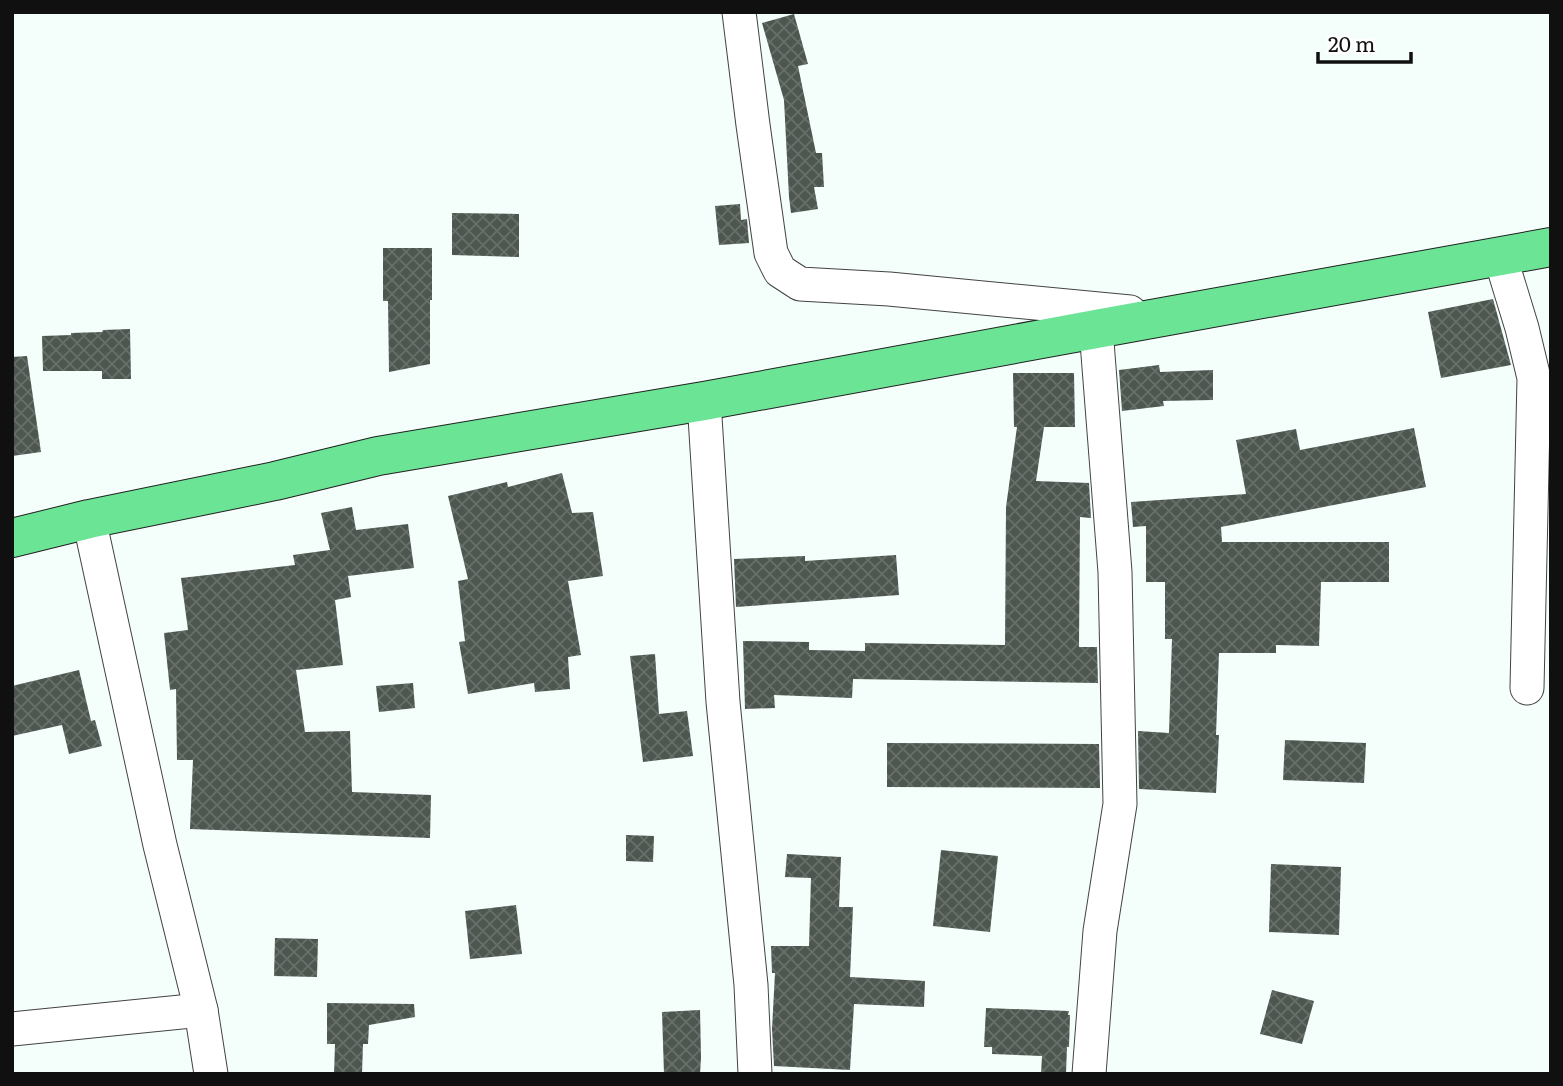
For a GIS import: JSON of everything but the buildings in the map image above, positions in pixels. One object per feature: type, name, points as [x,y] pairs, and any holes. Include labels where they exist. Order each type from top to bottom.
[{"type":"highway","points":[[12,538],[378,456],[704,401],[1551,247]]},
{"type":"street","points":[[739,12],[771,253],[780,271],[800,284],[889,289],[1167,316]]},
{"type":"street","points":[[1500,256],[1534,378],[1527,688]]},
{"type":"street","points":[[1089,1074],[1100,931],[1119,804],[1115,572],[1096,328]]},
{"type":"street","points":[[704,401],[723,702],[751,985],[755,1074]]},
{"type":"street","points":[[89,519],[160,845],[201,1010],[211,1074]]},
{"type":"street","points":[[12,1029],[201,1010]]}]
